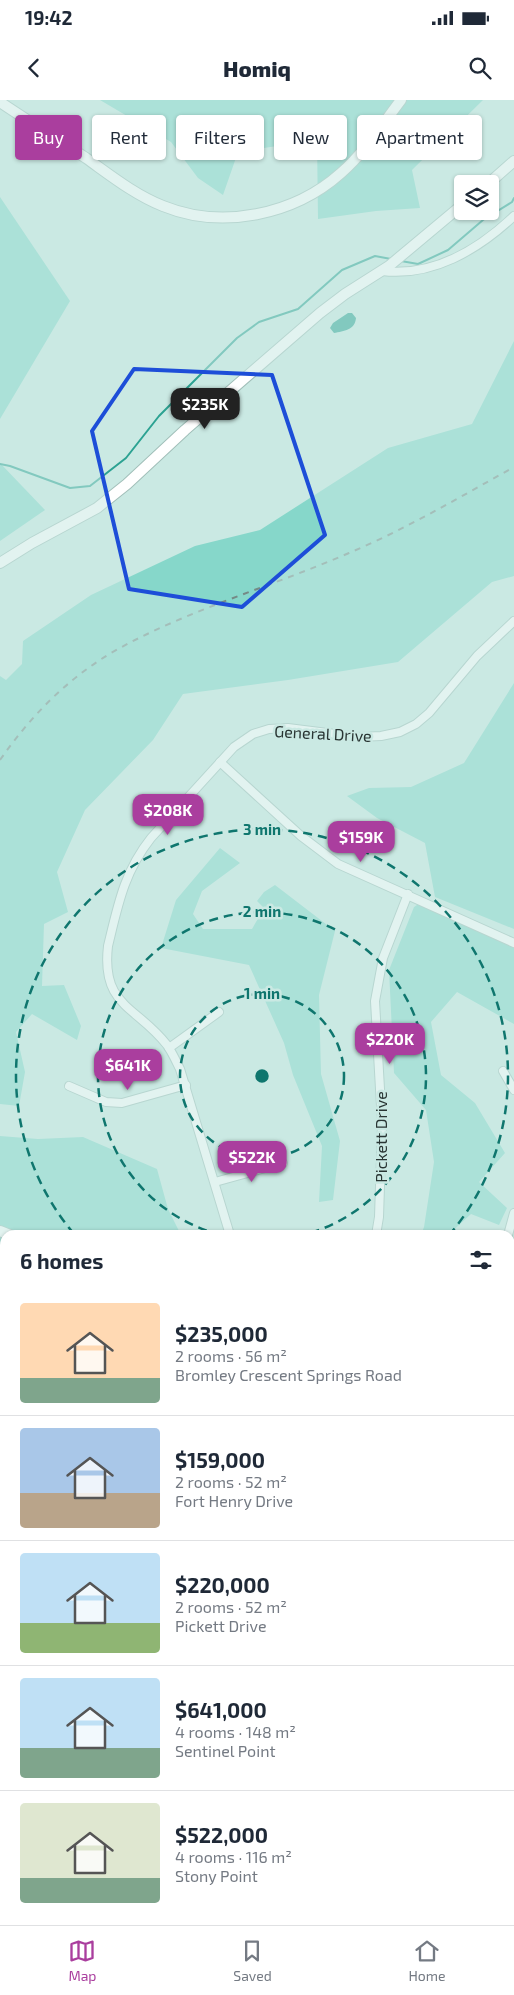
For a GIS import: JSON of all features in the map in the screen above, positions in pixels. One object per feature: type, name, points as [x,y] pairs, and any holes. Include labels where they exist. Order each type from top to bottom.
[{"type":"street","points":[[0,102],[138,193],[163,206],[193,214],[236,217],[282,208],[307,196],[342,173],[401,100]]},
{"type":"street","points":[[498,175],[514,160]]},
{"type":"street","points":[[0,562],[97,508],[127,484],[185,430],[320,313],[344,294],[385,268],[454,212]]},
{"type":"street","points":[[385,268],[397,273],[420,270],[447,261],[473,249],[514,216]]},
{"type":"street","name":"General Drive","points":[[229,1230],[216,1182],[180,1069],[169,1048],[118,998],[109,979],[106,957],[128,874],[141,851],[220,762],[243,740],[253,734],[269,729],[288,728],[359,737],[382,736],[400,732],[416,724],[429,713],[477,656],[514,621]]},
{"type":"street","points":[[220,762],[322,853],[354,872],[408,894],[514,944]]},
{"type":"street","name":"Pickett Drive","points":[[377,1230],[379,1217],[382,1124],[375,1000],[384,958],[408,894]]},
{"type":"street","points":[[169,1048],[218,1012]]},
{"type":"street","points":[[503,1071],[514,1090]]},
{"type":"street","points":[[69,1086],[106,1102],[122,1104],[186,1086]]},
{"type":"street","points":[[216,1182],[282,1163]]},
{"type":"street","points":[[509,1230],[514,1213]]},
{"type":"highlighted area","points":[[134,369],[272,375],[325,535],[242,607],[129,589],[92,431]]},
{"type":"shaded area","points":[[100,100],[483,100],[468,115],[357,115],[357,160],[422,160],[412,170],[420,208],[376,211],[318,219],[317,160],[347,160],[347,115],[274,115],[274,147],[264,148],[264,115],[176,115],[176,149],[166,139],[166,115],[125,115]]},
{"type":"shaded area","points":[[184,160],[235,160],[223,195],[198,178]]},
{"type":"shaded area","points":[[0,197],[70,301],[0,419]]},
{"type":"shaded area","points":[[348,313],[352,313],[356,318],[354,325],[342,332],[334,333],[330,328],[333,323]]},
{"type":"shaded area","points":[[514,341],[514,576],[492,582],[398,662],[288,680],[183,694],[153,740],[85,810],[57,872],[68,912],[44,924],[42,986],[64,985],[81,1026],[77,1040],[32,1014],[16,1032],[25,1072],[19,1106],[0,1104],[0,676],[6,680],[22,664],[23,641],[91,595],[195,546],[260,530],[388,448],[472,424]]},
{"type":"shaded area","points":[[0,463],[45,510],[0,541]]},
{"type":"shaded area","points":[[514,683],[514,929],[435,897],[425,843],[377,818],[347,796],[369,788],[411,787],[464,763]]},
{"type":"shaded area","points":[[220,848],[240,863],[202,891],[193,914],[203,929],[252,929],[264,908],[257,901],[264,892],[275,885],[335,931],[319,995],[321,1074],[340,1141],[333,1200],[319,1202],[322,1146],[293,1075],[284,1043],[249,965],[161,948],[176,900]]},
{"type":"shaded area","points":[[423,901],[514,943],[514,1024],[457,992],[431,1022],[441,1075],[475,1103],[505,1153],[479,1182],[507,1208],[499,1225],[471,1214],[453,1230],[423,1230],[434,1162],[426,1110],[394,1073],[389,970],[414,907]]},
{"type":"shaded area","points":[[0,1136],[38,1139],[83,1137],[157,1169],[168,1209],[178,1230],[0,1230]]},
{"type":"waterway","points":[[401,261],[418,264],[448,250],[483,220],[512,202],[514,198]]},
{"type":"waterway","points":[[0,464],[70,488],[90,486],[126,458],[159,416],[237,338],[259,322],[298,309],[342,270],[375,256],[391,259]]},
{"type":"railway","points":[[0,760],[36,714],[50,700],[79,675],[111,653],[199,611],[370,544],[514,467]]}]
